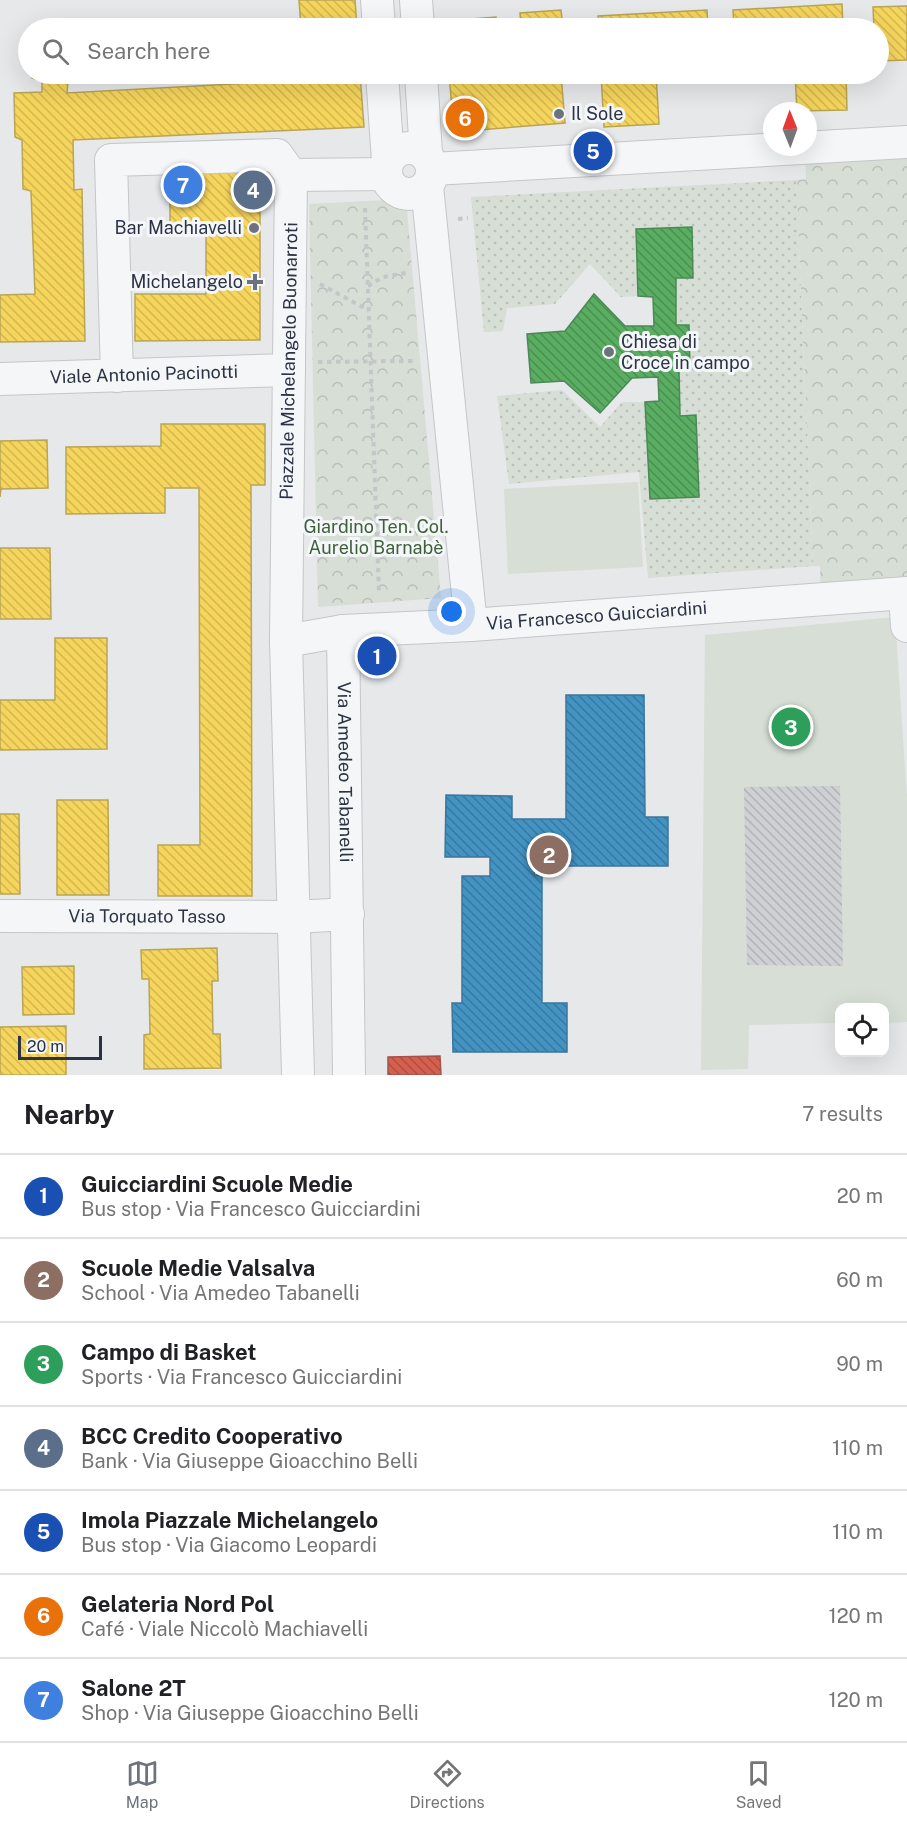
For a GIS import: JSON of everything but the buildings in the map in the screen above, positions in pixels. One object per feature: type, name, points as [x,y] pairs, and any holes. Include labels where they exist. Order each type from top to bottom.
[{"type":"street","points":[[377,0],[378,18]]},
{"type":"street","points":[[416,0],[417,18]]},
{"type":"street","points":[[383,84],[388,181],[399,192],[414,194],[429,170]]},
{"type":"street","points":[[421,84],[471,625]]},
{"type":"street","points":[[429,170],[907,142]]},
{"type":"street","points":[[387,167],[398,150],[412,147],[429,170]]},
{"type":"street","points":[[117,376],[111,159],[277,155],[291,175],[387,167]]},
{"type":"street","name":"Piazzale Michelangelo Buonarroti","points":[[286,641],[302,366],[291,175]]},
{"type":"street","name":"Viale Antonio Pacinotti","points":[[0,379],[117,376],[302,366]]},
{"type":"street","points":[[906,593],[907,626]]},
{"type":"street","name":"Via Francesco Guicciardini","points":[[286,641],[343,630],[471,625],[906,593]]},
{"type":"street","name":"Via Amedeo Tabanelli","points":[[343,630],[349,1075]]},
{"type":"street","points":[[286,641],[298,1075]]},
{"type":"street","points":[[294,917],[348,914]]},
{"type":"street","name":"Via Torquato Tasso","points":[[0,916],[294,917]]},
{"type":"path","points":[[365,208],[379,594]]},
{"type":"path","points":[[368,286],[383,277],[411,273]]},
{"type":"path","points":[[314,281],[368,310]]},
{"type":"path","points":[[302,366],[420,361]]},
{"type":"green space","points":[[907,135],[907,605],[821,613],[820,566],[813,566],[796,180],[806,179],[805,156],[817,156],[817,146]]},
{"type":"green space","points":[[796,180],[813,566],[648,578],[639,472],[509,484],[497,396],[562,390],[600,427],[622,402],[645,402],[650,499],[699,496],[696,416],[680,416],[679,370],[690,369],[689,326],[676,325],[676,278],[693,278],[691,227],[636,229],[638,296],[621,297],[590,264],[555,304],[507,308],[503,331],[484,332],[471,197]]},
{"type":"green space","name":"Giardino Ten. Col. Aurelio Barnabè","points":[[406,199],[441,598],[318,607],[309,204]]},
{"type":"green space","points":[[638,482],[643,567],[508,574],[504,489]]},
{"type":"green space","points":[[895,617],[907,798],[907,1022],[889,1023],[889,1003],[835,1003],[835,1023],[749,1025],[748,1069],[701,1070],[705,635]]},
{"type":"place","name":"Il Sole","points":[[559,114]]},
{"type":"place","name":"Gelateria Nord Pol","points":[[465,118]]},
{"type":"place","name":"Imola Piazzale Michelangelo","points":[[593,151]]},
{"type":"place","name":"Salone 2T","points":[[183,185]]},
{"type":"place","name":"BCC Credito Cooperativo","points":[[253,190]]},
{"type":"place","name":"Bar Machiavelli","points":[[254,228]]},
{"type":"place","name":"Michelangelo","points":[[255,282]]},
{"type":"place","name":"Chiesa di Croce in campo","points":[[609,352]]},
{"type":"place","name":"Guicciardini Scuole Medie","points":[[377,656]]},
{"type":"place","name":"Campo di Basket","points":[[791,727]]},
{"type":"place","name":"Scuole Medie Valsalva","points":[[549,855]]}]
